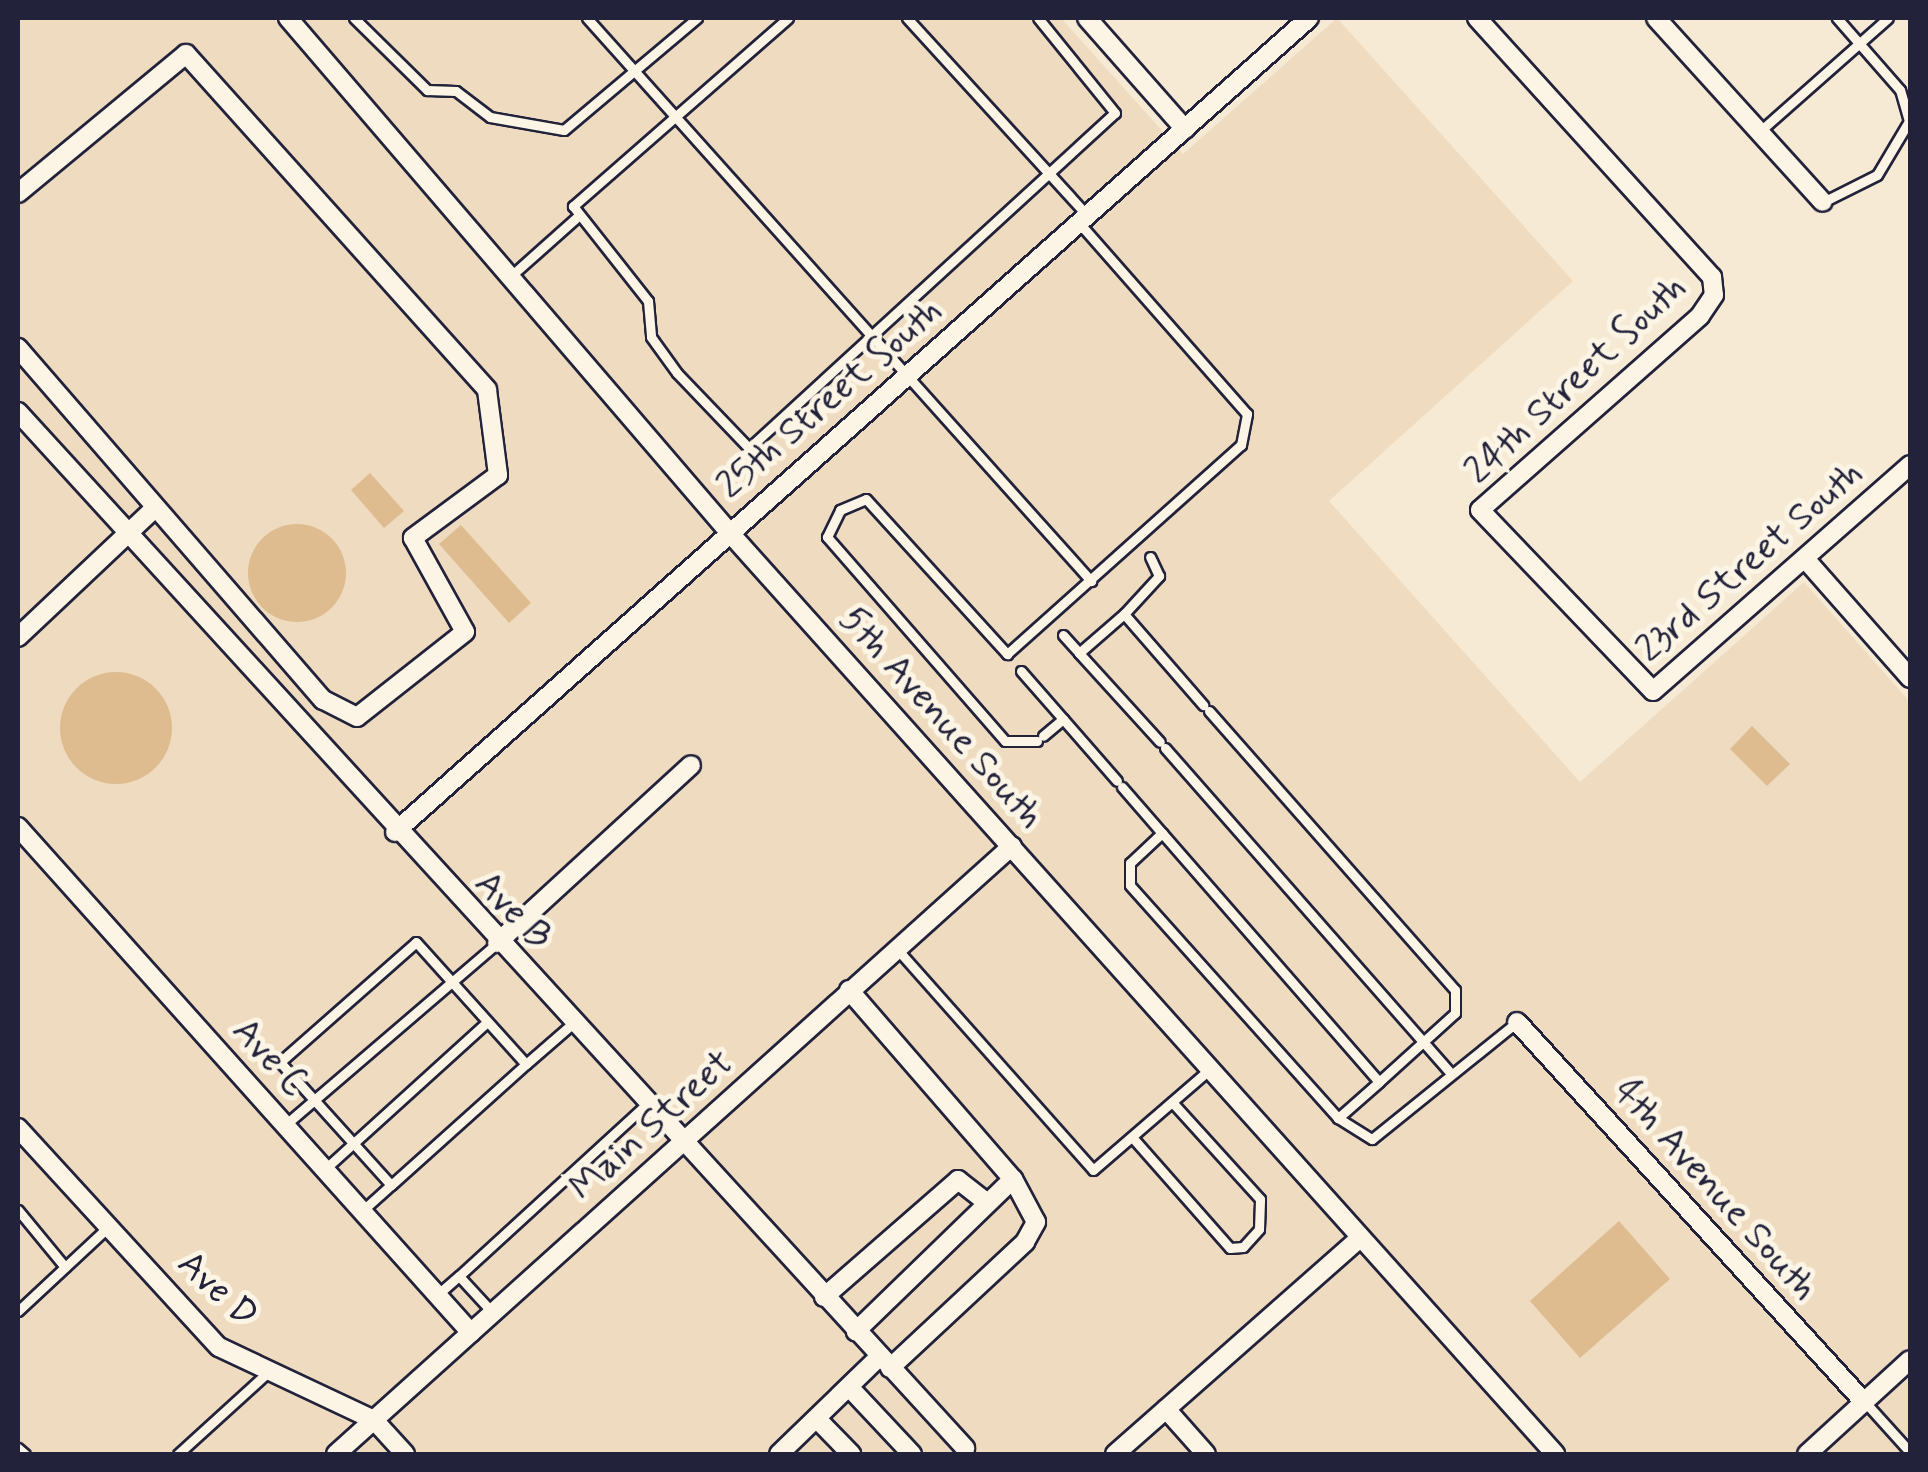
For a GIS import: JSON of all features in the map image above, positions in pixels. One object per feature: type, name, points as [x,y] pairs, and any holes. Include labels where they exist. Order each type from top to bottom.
[{"type":"street","name":"5th Avenue South","points":[[288,18],[729,532],[1555,1454]]},
{"type":"street","points":[[1087,18],[1185,129]]},
{"type":"street","name":"24th Street South","points":[[1477,18],[1712,277],[1714,294],[1700,316],[1480,510],[1634,672]]},
{"type":"street","points":[[1656,18],[1822,202]]},
{"type":"street","name":"25th Street South","points":[[395,832],[1185,129],[1298,21]]},
{"type":"street","points":[[18,192],[186,54],[487,390],[498,475],[413,538],[465,632],[357,717],[324,700],[18,348]]},
{"type":"street","name":"Ave B","points":[[18,412],[395,832],[965,1448]]},
{"type":"street","name":"23rd Street South","points":[[1634,672],[1653,692],[1807,561],[1910,466]]},
{"type":"street","points":[[18,636],[154,509]]},
{"type":"street","points":[[1807,561],[1907,666]]},
{"type":"street","points":[[498,943],[691,765]]},
{"type":"street","name":"Ave C","points":[[18,827],[471,1333]]},
{"type":"street","name":"Main Street","points":[[336,1454],[1012,846]]},
{"type":"street","points":[[785,1453],[850,1387],[885,1362],[1036,1222],[1014,1179],[849,990]]},
{"type":"street","name":"4th Avenue South","points":[[1517,1022],[1864,1402]]},
{"type":"street","name":"Ave D","points":[[18,1128],[219,1348],[374,1420],[405,1454]]},
{"type":"street","points":[[856,1330],[1014,1179]]},
{"type":"street","points":[[824,1297],[958,1180],[986,1203]]},
{"type":"street","points":[[1115,1454],[1360,1238]]},
{"type":"street","points":[[1807,1454],[1910,1360]]},
{"type":"street","points":[[850,1387],[912,1454]]},
{"type":"street","points":[[1166,1409],[1206,1454]]},
{"type":"street","points":[[817,1419],[850,1454]]},
{"type":"lane","points":[[354,18],[427,90],[456,90],[490,117],[564,130],[638,72],[697,18]]},
{"type":"lane","points":[[587,18],[1092,581]]},
{"type":"lane","points":[[788,18],[572,206],[648,301],[652,337],[677,372],[749,448],[876,336],[1115,113],[1038,18]]},
{"type":"lane","points":[[907,18],[1049,174],[1247,414],[1241,445],[1006,654]]},
{"type":"lane","points":[[1822,202],[1856,192],[1907,134],[1900,90],[1836,18]]},
{"type":"lane","points":[[1759,132],[1888,18]]},
{"type":"lane","points":[[512,275],[577,217]]},
{"type":"lane","points":[[1062,719],[1040,739],[1006,742],[834,548],[828,524],[854,500],[876,506],[1379,1082]]},
{"type":"lane","points":[[1079,652],[1124,614],[1159,576],[1137,540]]},
{"type":"lane","points":[[1124,614],[1454,990],[1456,1013],[1338,1118]]},
{"type":"lane","points":[[1047,619],[1451,1074]]},
{"type":"lane","points":[[1162,832],[1130,862],[1130,886],[1338,1118],[1372,1139],[1517,1022]]},
{"type":"lane","points":[[390,1185],[280,1062],[304,1039],[416,942],[526,1064]]},
{"type":"lane","points":[[284,1124],[448,980],[498,943]]},
{"type":"lane","points":[[898,949],[1094,1170],[1209,1070]]},
{"type":"lane","points":[[325,1170],[486,1022]]},
{"type":"lane","points":[[362,1211],[572,1024]]},
{"type":"lane","points":[[1132,1137],[1230,1248],[1242,1247],[1259,1229],[1260,1200],[1172,1102]]},
{"type":"lane","points":[[437,1295],[647,1104]]},
{"type":"lane","points":[[18,1210],[65,1267]]},
{"type":"lane","points":[[18,1311],[108,1227]]},
{"type":"lane","points":[[459,1276],[493,1313]]},
{"type":"lane","points":[[178,1454],[269,1371]]},
{"type":"lane","points":[[1864,1402],[1910,1452]]},
{"type":"lane","points":[[18,1448],[24,1454]]},
{"type":"shaded area","points":[[18,18],[1061,18],[1183,154],[1337,18],[1573,281],[1329,501],[1580,782],[1804,582],[1910,702],[1910,1454],[18,1454]]},
{"type":"building","points":[[370,473],[404,511],[384,528],[351,490]]},
{"type":"building","points":[[297,524],[316,528],[331,539],[342,554],[346,573],[342,592],[331,607],[316,618],[297,622],[278,618],[263,607],[252,592],[248,573],[252,554],[263,539],[278,528]]},
{"type":"building","points":[[461,525],[531,603],[509,623],[439,544]]},
{"type":"building","points":[[116,672],[137,676],[156,688],[168,707],[172,728],[168,749],[156,768],[137,780],[116,784],[95,780],[76,768],[64,749],[60,728],[64,707],[76,688],[95,676]]},
{"type":"building","points":[[1752,726],[1790,764],[1767,786],[1730,749]]},
{"type":"building","points":[[1619,1221],[1670,1279],[1580,1358],[1530,1301]]}]
